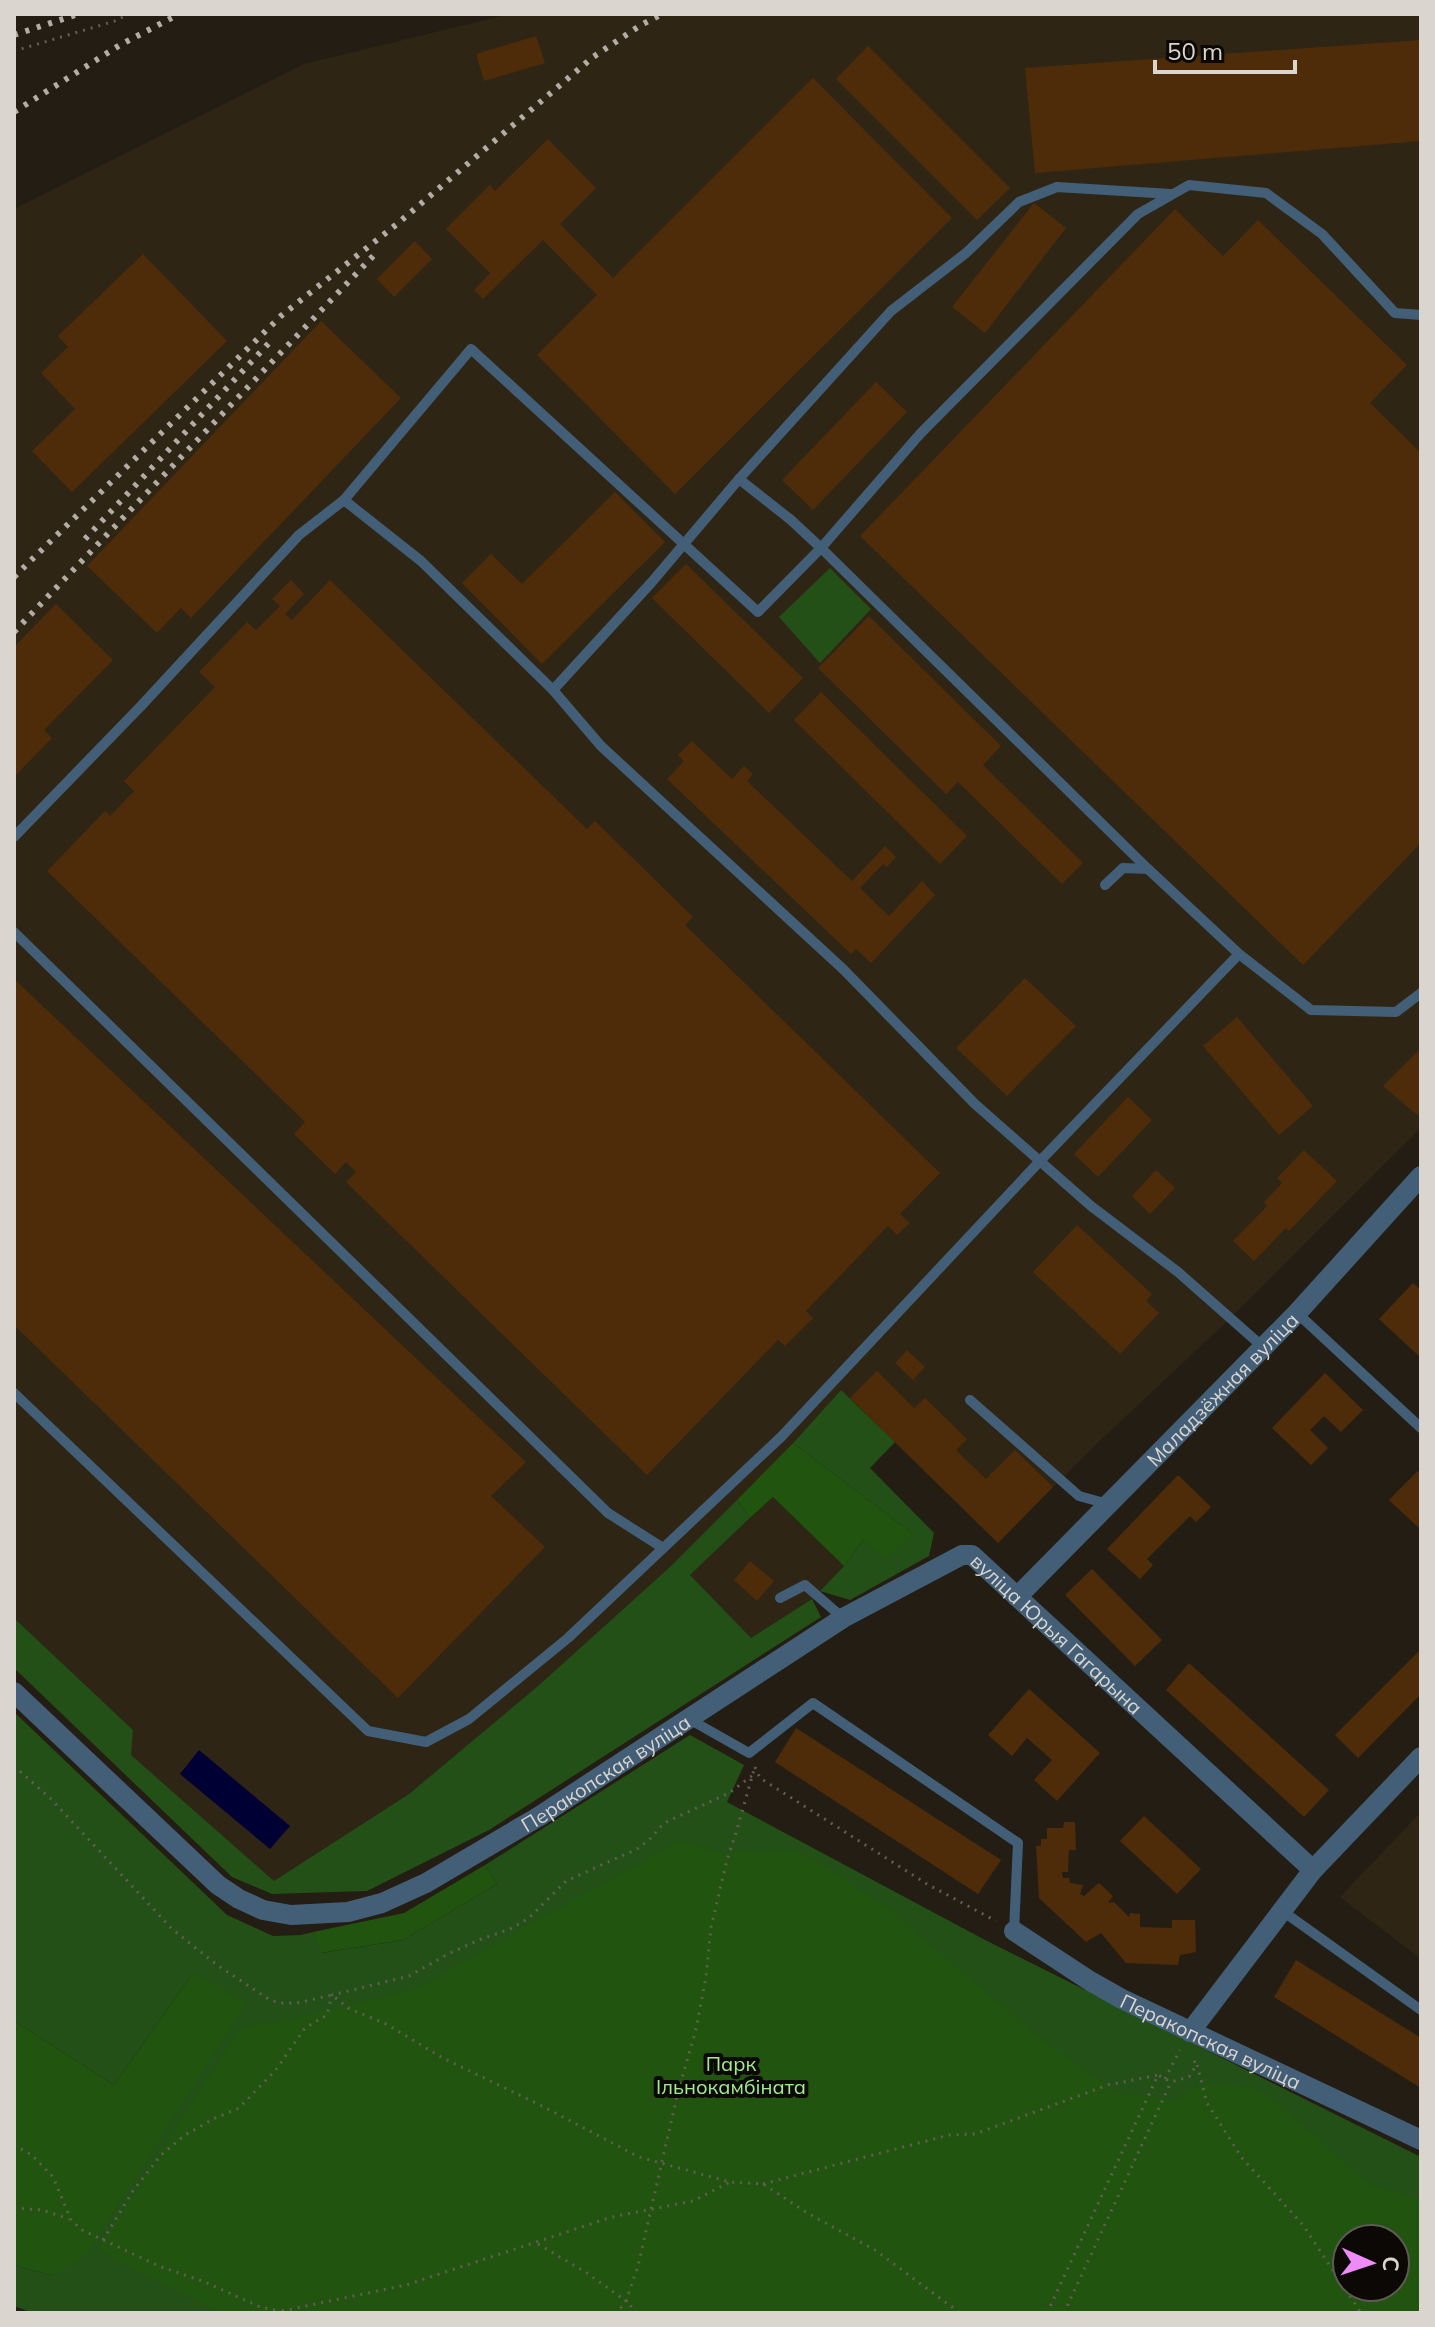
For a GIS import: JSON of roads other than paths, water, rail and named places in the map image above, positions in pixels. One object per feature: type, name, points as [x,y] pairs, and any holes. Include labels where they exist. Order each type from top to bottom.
[{"type":"street","name":"Маладзёжная вуліца","points":[[1017,1597],[1297,1313],[1421,1176]]},
{"type":"street","name":"вуліца Юрыя Гагарына","points":[[687,1718],[843,1618],[962,1555],[972,1555],[1313,1870]]},
{"type":"street","name":"Перакопская вуліца","points":[[14,1692],[218,1885],[263,1910],[291,1915],[348,1912],[382,1903],[426,1883],[538,1817],[687,1718]]},
{"type":"street","points":[[1190,2032],[1313,1870],[1421,1757]]},
{"type":"street","name":"Перакопская вуліца","points":[[1014,1931],[1090,1981],[1190,2032],[1421,2140]]},
{"type":"lane","points":[[14,837],[141,706],[299,535],[344,500],[471,349],[758,612],[821,548],[920,434],[1138,214],[1189,185],[1266,193],[1322,234],[1395,313],[1421,315]]},
{"type":"lane","points":[[553,690],[891,311],[966,253],[1019,202],[1057,187],[1172,194]]},
{"type":"lane","points":[[739,479],[821,548],[1148,869],[1239,954],[1311,1010],[1396,1012],[1421,993]]},
{"type":"lane","points":[[344,500],[421,561],[553,690],[601,746],[843,969],[975,1104],[1091,1206],[1178,1272],[1263,1347]]},
{"type":"lane","points":[[1105,885],[1123,868],[1148,869]]},
{"type":"lane","points":[[14,932],[608,1513],[663,1548]]},
{"type":"lane","points":[[14,1393],[368,1731],[426,1742],[469,1719],[568,1638],[782,1436],[1239,954]]},
{"type":"lane","points":[[1297,1313],[1421,1428]]},
{"type":"lane","points":[[970,1400],[1079,1496],[1108,1504]]},
{"type":"lane","points":[[780,1598],[805,1585],[843,1618]]},
{"type":"lane","name":"Перакопская вуліца","points":[[687,1718],[749,1753],[813,1703],[1018,1843],[1014,1931]]},
{"type":"lane","points":[[1281,1910],[1421,2010]]},
{"type":"railway","points":[[14,35],[78,14]]},
{"type":"railway","points":[[14,112],[120,45],[179,14]]},
{"type":"railway","points":[[14,577],[282,315],[397,224],[593,57],[662,14]]},
{"type":"railway","points":[[14,632],[376,253]]},
{"type":"railway","points":[[85,539],[269,343]]},
{"type":"park label","name":"Парк Ільнокамбіната","points":[[731,2074]]}]
